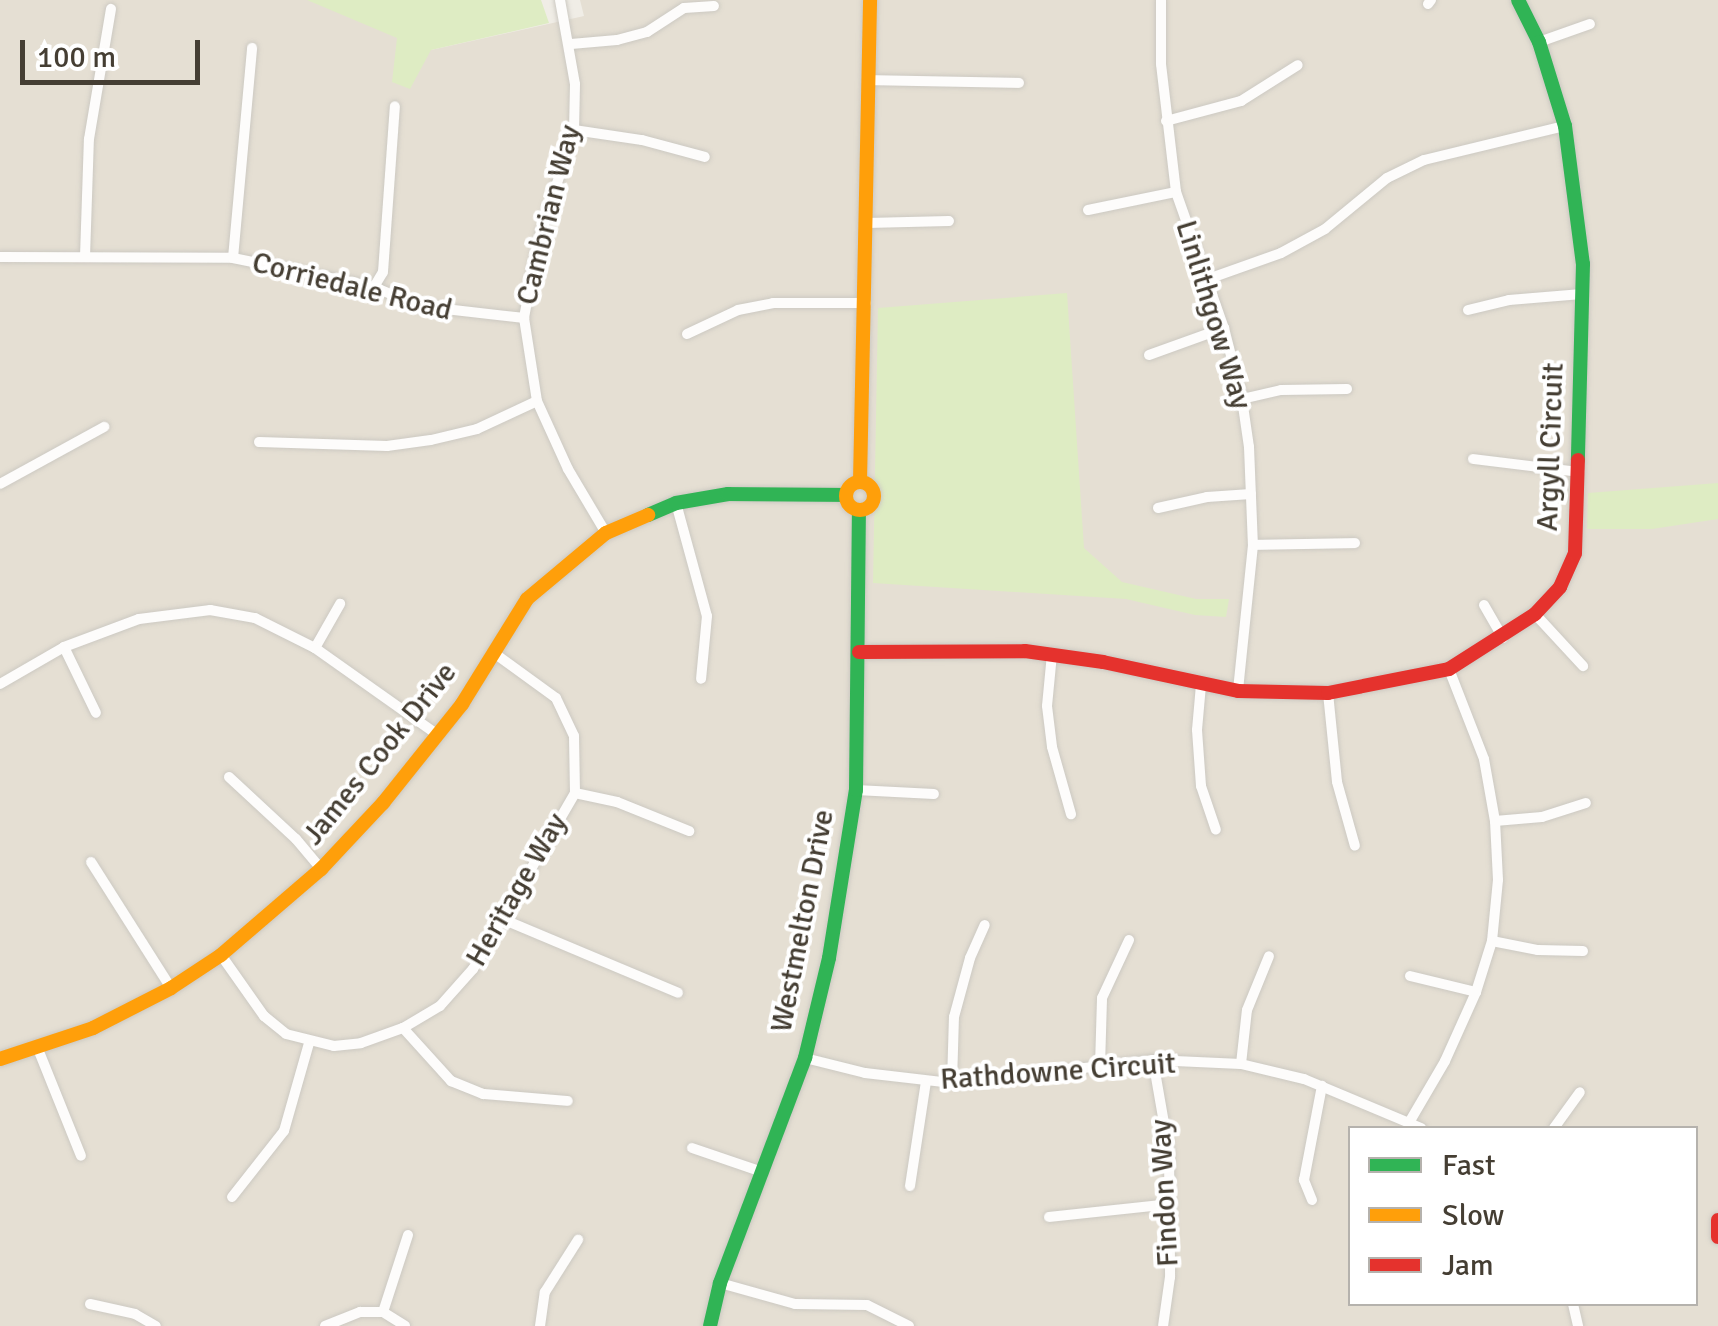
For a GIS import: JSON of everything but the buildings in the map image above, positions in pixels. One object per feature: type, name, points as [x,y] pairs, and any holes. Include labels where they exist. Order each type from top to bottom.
[{"type":"street","name":"Cambrian Way","points":[[560,0],[571,44],[574,130],[538,243],[524,318],[536,401],[568,469],[606,533]]},
{"type":"street","points":[[860,482],[870,0]]},
{"type":"street","name":"Linlithgow Way","points":[[1160,0],[1166,121],[1176,192],[1224,328],[1242,399],[1253,545],[1238,692]]},
{"type":"street","name":"Argyll Circuit","points":[[859,652],[1052,654],[1238,692],[1328,693],[1449,669],[1535,614],[1560,587],[1575,553],[1582,294],[1577,194],[1566,126],[1539,42],[1518,0]]},
{"type":"street","points":[[571,44],[618,40],[647,32],[684,8],[714,6]]},
{"type":"street","points":[[85,257],[89,140],[110,9]]},
{"type":"street","points":[[1539,42],[1590,24]]},
{"type":"street","points":[[232,258],[252,48]]},
{"type":"street","points":[[1166,121],[1242,101],[1298,65]]},
{"type":"street","points":[[869,80],[1019,83]]},
{"type":"street","points":[[374,288],[382,272],[395,106]]},
{"type":"street","points":[[1208,280],[1281,253],[1326,229],[1387,178],[1424,160],[1566,126]]},
{"type":"street","points":[[574,130],[642,140],[705,157]]},
{"type":"street","points":[[1088,210],[1176,192]]},
{"type":"street","points":[[868,223],[950,221]]},
{"type":"street","name":"Corriedale Road","points":[[0,257],[232,258],[374,288],[419,306],[524,318]]},
{"type":"street","points":[[1468,310],[1509,300],[1582,294]]},
{"type":"street","points":[[687,334],[738,310],[773,303],[866,303]]},
{"type":"street","points":[[1149,355],[1224,328]]},
{"type":"street","points":[[1242,399],[1297,389],[1348,389]]},
{"type":"street","points":[[259,442],[386,446],[431,440],[477,428],[536,401]]},
{"type":"street","points":[[0,484],[104,427]]},
{"type":"street","points":[[1473,460],[1579,472]]},
{"type":"street","points":[[860,482],[868,484],[874,496],[868,508],[859,510],[851,507],[846,496],[850,486],[860,482]]},
{"type":"street","name":"James Cook Drive","points":[[0,1059],[107,1022],[171,988],[221,955],[322,869],[438,735],[527,600],[606,533],[676,503],[728,494],[846,496]]},
{"type":"street","points":[[1158,508],[1207,497],[1251,494]]},
{"type":"street","points":[[676,503],[707,616],[701,679]]},
{"type":"street","name":"Westmelton Drive","points":[[710,1326],[720,1283],[805,1058],[833,939],[856,790],[859,510]]},
{"type":"street","points":[[1253,545],[1355,543]]},
{"type":"street","points":[[315,648],[340,604]]},
{"type":"street","points":[[1484,604],[1503,638]]},
{"type":"street","points":[[0,684],[64,647],[140,619],[210,610],[255,618],[315,648],[438,735]]},
{"type":"street","points":[[1535,614],[1583,666]]},
{"type":"street","points":[[64,647],[96,713]]},
{"type":"street","name":"Heritage Way","points":[[309,1044],[362,1043],[403,1028],[440,1006],[473,969],[575,793],[574,736],[556,698],[494,653]]},
{"type":"street","points":[[1052,654],[1047,706],[1052,747],[1071,814]]},
{"type":"street","points":[[1410,1121],[1445,1062],[1476,992],[1492,941],[1498,880],[1495,820],[1484,760],[1449,669]]},
{"type":"street","points":[[1201,685],[1196,730],[1202,786],[1216,830]]},
{"type":"street","points":[[1328,693],[1336,782],[1356,846]]},
{"type":"street","points":[[229,777],[296,839],[322,869]]},
{"type":"street","points":[[856,790],[934,794]]},
{"type":"street","points":[[575,793],[616,802],[689,831]]},
{"type":"street","points":[[1495,820],[1542,817],[1586,804]]},
{"type":"street","points":[[91,862],[171,988]]},
{"type":"street","points":[[500,918],[678,993]]},
{"type":"street","points":[[952,1083],[954,1017],[970,958],[984,925]]},
{"type":"street","points":[[1100,1066],[1102,998],[1130,940]]},
{"type":"street","points":[[1492,941],[1538,950],[1583,951]]},
{"type":"street","points":[[221,955],[264,1016],[286,1034],[309,1044],[284,1131],[232,1196]]},
{"type":"street","points":[[1241,1064],[1246,1010],[1269,956]]},
{"type":"street","points":[[1410,976],[1476,992]]},
{"type":"street","points":[[403,1028],[451,1081],[483,1094],[568,1101]]},
{"type":"street","points":[[38,1049],[81,1156]]},
{"type":"street","name":"Rathdowne Circuit","points":[[805,1058],[926,1082],[952,1083],[1153,1060],[1241,1064],[1322,1086],[1418,1126]]},
{"type":"street","name":"Findon Way","points":[[1153,1060],[1169,1152],[1170,1277],[1163,1326]]},
{"type":"street","points":[[910,1186],[926,1082]]},
{"type":"street","points":[[1312,1200],[1304,1180],[1322,1086]]},
{"type":"street","points":[[1555,1126],[1580,1092]]},
{"type":"street","points":[[692,1148],[762,1172]]},
{"type":"street","points":[[1049,1217],[1170,1204]]},
{"type":"street","points":[[1718,1220],[1718,1237]]},
{"type":"street","points":[[383,1312],[408,1235]]},
{"type":"street","points":[[540,1326],[545,1292],[578,1240]]},
{"type":"street","points":[[720,1283],[795,1304],[867,1305],[909,1326]]},
{"type":"street","points":[[90,1304],[135,1314],[156,1326]]},
{"type":"street","points":[[325,1326],[360,1312],[383,1312],[406,1326]]},
{"type":"shaded area","points":[[0,0],[324,0],[431,50],[584,16],[580,0],[1718,0],[1718,1326],[0,1326]]},
{"type":"green space","points":[[307,0],[541,0],[549,23],[431,50],[410,89],[392,82],[397,38]]},
{"type":"green space","points":[[1067,293],[1084,548],[1122,582],[1196,599],[1229,599],[1226,617],[1195,615],[1126,599],[873,583],[878,308]]},
{"type":"green space","points":[[1718,483],[1718,519],[1652,529],[1587,529],[1588,493]]},
{"type":"traffic: fast","points":[[1518,0],[1539,42],[1565,126],[1583,264],[1578,460]]},
{"type":"traffic: fast","points":[[648,515],[676,503],[728,494],[846,495]]},
{"type":"traffic: fast","points":[[710,1326],[720,1283],[805,1058],[829,958],[856,790],[859,510]]},
{"type":"traffic: slow","points":[[860,481],[870,0]]},
{"type":"traffic: slow","points":[[860,482],[870,486],[874,496],[870,506],[860,510],[850,506],[846,496],[850,486],[860,482]]},
{"type":"traffic: slow","points":[[0,1059],[93,1028],[171,988],[221,955],[321,869],[383,803],[462,704],[527,599],[606,533],[648,515]]},
{"type":"traffic: jam","points":[[859,652],[1025,651],[1103,662],[1238,691],[1328,693],[1449,669],[1535,614],[1560,587],[1575,553],[1578,460]]},
{"type":"traffic: jam","points":[[1718,1220],[1718,1237]]}]
